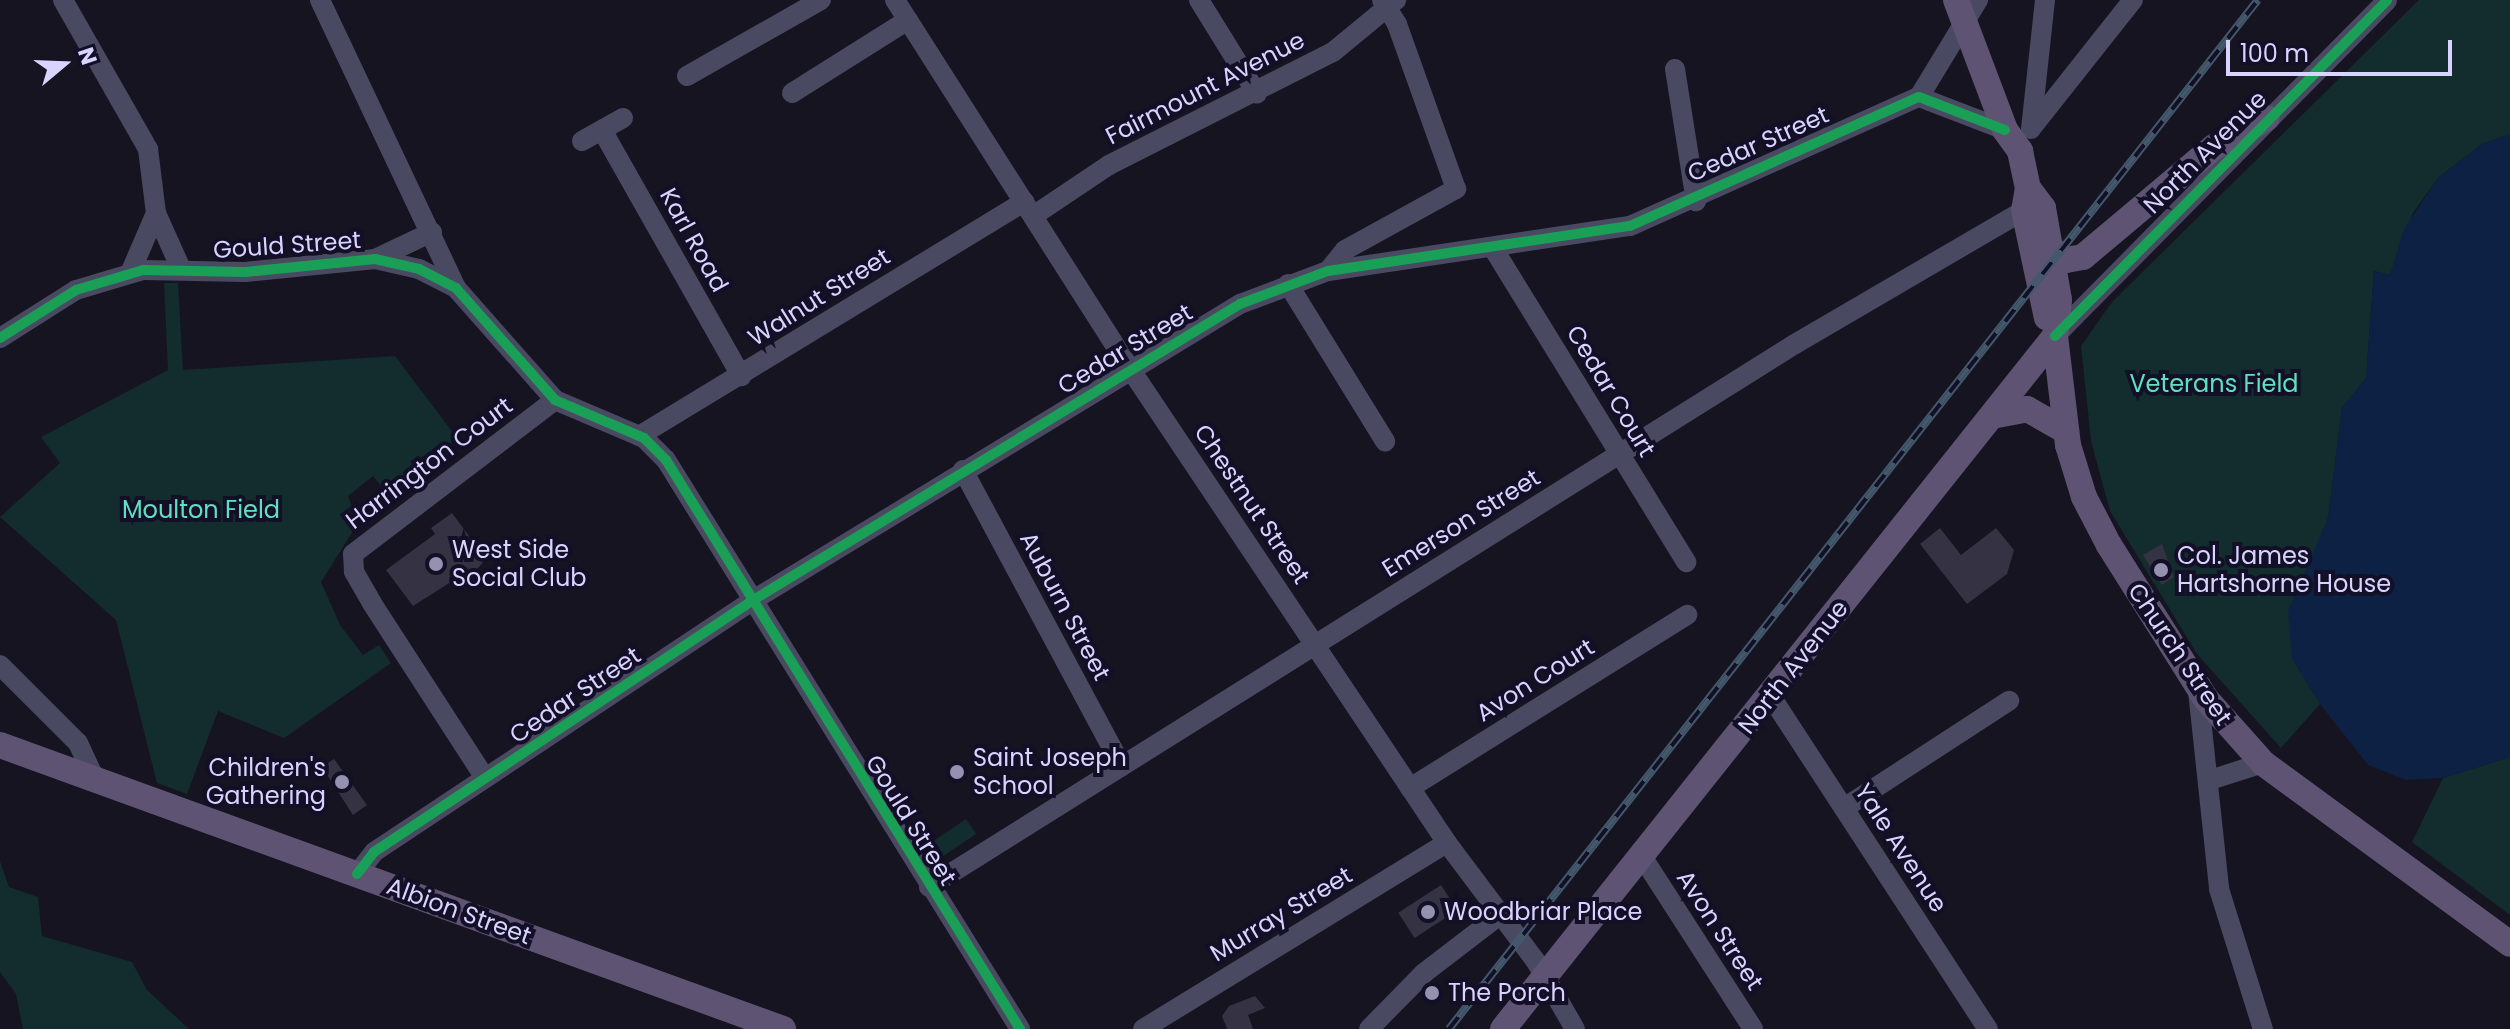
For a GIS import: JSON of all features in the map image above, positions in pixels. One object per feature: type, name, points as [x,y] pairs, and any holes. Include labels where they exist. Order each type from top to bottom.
[{"type":"main road","points":[[1967,8],[2012,140],[2026,199],[2043,310],[2055,336]]},
{"type":"main road","points":[[2050,248],[2066,260],[2083,257],[2214,147],[2267,118]]},
{"type":"main road","points":[[2026,199],[2043,208],[2059,300],[2055,336]]},
{"type":"main road","name":"North Avenue","points":[[1503,1029],[1643,858],[2055,336]]},
{"type":"main road","name":"Church Street","points":[[2055,336],[2066,431],[2090,509],[2197,687],[2263,763],[2510,944]]},
{"type":"main road","points":[[1992,416],[2027,409],[2066,431]]},
{"type":"main road","name":"Albion Street","points":[[0,745],[783,1029]]},
{"type":"street","points":[[63,0],[148,149],[156,213],[181,269]]},
{"type":"street","points":[[320,0],[456,288]]},
{"type":"street","points":[[687,76],[821,0]]},
{"type":"street","name":"Chestnut Street","points":[[895,0],[1131,370],[1447,843],[1501,914],[1575,1029]]},
{"type":"street","points":[[1199,0],[1257,94]]},
{"type":"street","points":[[2033,126],[2045,0]]},
{"type":"street","points":[[1967,8],[1919,97],[2012,140],[2033,126],[2133,0]]},
{"type":"street","name":"North Avenue","points":[[2055,336],[2267,118],[2387,0]]},
{"type":"street","points":[[1328,271],[1345,250],[1456,189],[1388,3]]},
{"type":"street","name":"Fairmount Avenue","points":[[1029,209],[1109,165],[1257,94],[1333,52],[1388,3]]},
{"type":"street","points":[[792,93],[908,20]]},
{"type":"street","points":[[1675,69],[1696,201]]},
{"type":"street","name":"Cedar Street","points":[[357,874],[374,852],[750,602],[1227,310],[1328,271],[1630,226],[1696,201],[1919,97]]},
{"type":"street","points":[[582,141],[623,118]]},
{"type":"street","name":"Karl Road","points":[[602,130],[741,376]]},
{"type":"street","name":"Emerson Street","points":[[929,887],[1618,454],[1999,219],[2026,199]]},
{"type":"street","name":"Walnut Street","points":[[639,436],[1029,209]]},
{"type":"street","points":[[131,271],[156,213]]},
{"type":"street","points":[[375,259],[432,232]]},
{"type":"street","name":"Cedar Court","points":[[1493,248],[1686,562]]},
{"type":"street","name":"Gould Street","points":[[2,332],[76,290],[131,271],[255,271],[375,259],[419,269],[456,288],[555,400],[639,436],[678,478],[750,602],[1020,1029]]},
{"type":"street","points":[[1288,284],[1385,441]]},
{"type":"street","name":"Harrington Court","points":[[485,778],[366,593],[354,572],[353,554],[555,400]]},
{"type":"street","name":"Auburn Street","points":[[963,470],[1122,766]]},
{"type":"street","name":"Avon Court","points":[[1410,788],[1687,615]]},
{"type":"street","points":[[0,665],[76,740],[94,777]]},
{"type":"street","points":[[2197,687],[2222,903],[2263,1029]]},
{"type":"street","name":"Yale Avenue","points":[[1770,695],[1988,1029]]},
{"type":"street","points":[[1844,808],[2009,701]]},
{"type":"street","points":[[2210,780],[2263,763]]},
{"type":"street","name":"Murray Street","points":[[1143,1029],[1447,843]]},
{"type":"street","name":"Avon Street","points":[[1643,858],[1753,1029]]},
{"type":"street","points":[[1369,1029],[1424,973],[1501,914]]},
{"type":"green space","name":"Veterans Field","points":[[2419,0],[2510,0],[2510,134],[2482,144],[2438,178],[2413,213],[2390,275],[2374,271],[2366,378],[2342,408],[2328,518],[2300,590],[2292,658],[2320,704],[2281,748],[2197,654],[2110,511],[2091,441],[2081,346],[2112,302]]},
{"type":"green space","name":"Moulton Field","points":[[164,283],[178,283],[183,370],[395,356],[457,438],[387,493],[373,476],[348,496],[358,523],[321,582],[340,625],[363,655],[379,645],[391,663],[284,738],[218,711],[187,794],[157,783],[116,620],[0,517],[60,463],[41,437],[168,370]]},
{"type":"green space","points":[[2510,757],[2510,915],[2412,842],[2443,778]]},
{"type":"green space","points":[[966,819],[976,834],[941,857],[931,842]]},
{"type":"green space","points":[[0,861],[9,887],[38,897],[42,936],[132,962],[147,990],[189,1029],[23,1029],[16,994],[0,972]]},
{"type":"water","points":[[2510,134],[2510,757],[2443,778],[2406,780],[2368,765],[2320,704],[2292,658],[2288,611],[2328,518],[2342,408],[2366,378],[2374,271],[2390,275],[2404,229],[2438,178],[2482,144]]},
{"type":"building","name":"West Side Social Club","points":[[452,513],[486,559],[460,588],[454,580],[413,606],[386,570],[435,534],[431,528]]},
{"type":"building","points":[[1940,528],[1961,555],[1996,528],[2014,550],[2007,574],[1967,604],[1920,544]]},
{"type":"building","name":"Col. James Hartshorne House","points":[[2162,544],[2174,577],[2162,585],[2143,555]]},
{"type":"building","name":"Children's Gathering","points":[[334,759],[367,805],[353,815],[322,767]]},
{"type":"building","name":"Woodbriar Place","points":[[1441,885],[1457,910],[1415,938],[1398,913]]},
{"type":"building","points":[[1255,996],[1265,1008],[1248,1015],[1253,1029],[1227,1029],[1222,1016],[1229,1006]]},
{"type":"railway","points":[[1449,1029],[2258,0]]},
{"type":"cycle path","points":[[2055,336],[2387,0]]},
{"type":"cycle path","points":[[357,874],[374,852],[750,602],[1240,304],[1328,271],[1630,226],[1919,97],[2005,130]]},
{"type":"cycle path","points":[[0,338],[76,290],[143,270],[245,272],[375,259],[419,269],[456,288],[555,400],[644,438],[666,460],[1020,1029]]},
{"type":"place","name":"West Side Social Club","points":[[436,564]]},
{"type":"place","name":"Col. James Hartshorne House","points":[[2161,570]]},
{"type":"place","name":"Saint Joseph School","points":[[957,772]]},
{"type":"place","name":"Children's Gathering","points":[[342,782]]},
{"type":"place","name":"Woodbriar Place","points":[[1428,912]]},
{"type":"place","name":"The Porch","points":[[1432,993]]}]
